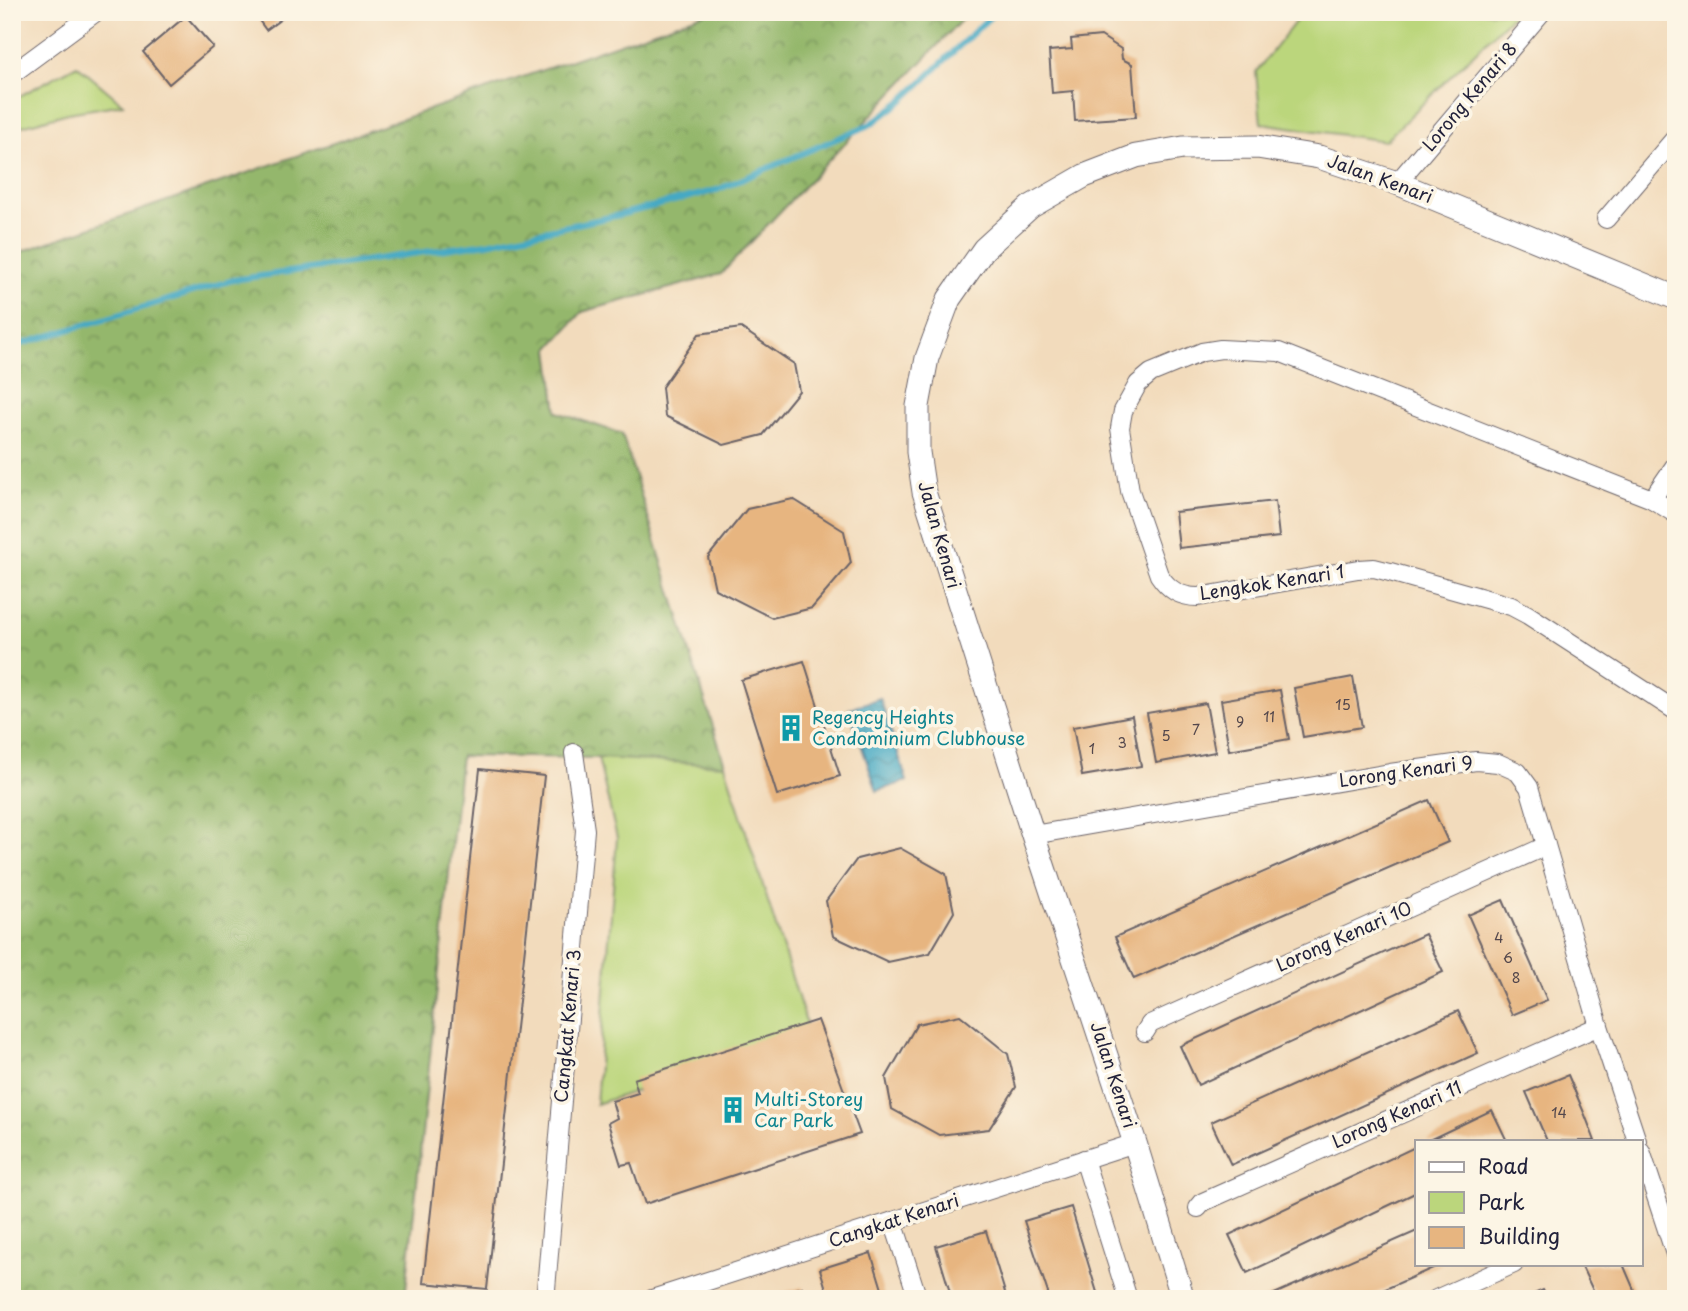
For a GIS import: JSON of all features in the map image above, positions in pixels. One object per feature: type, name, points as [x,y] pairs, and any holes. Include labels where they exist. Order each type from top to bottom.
[{"type":"street","points":[[12,74],[96,12]]},
{"type":"street","name":"Lorong Kenari 8","points":[[1397,183],[1542,12]]},
{"type":"street","points":[[1606,219],[1676,137]]},
{"type":"street","name":"Jalan Kenari","points":[[1183,1299],[924,492],[918,452],[918,406],[927,358],[948,299],[984,249],[1030,207],[1084,176],[1136,156],[1183,148],[1257,147],[1319,157],[1397,183],[1676,298]]},
{"type":"street","name":"Lengkok Kenari 1","points":[[1676,514],[1653,499],[1279,352],[1221,349],[1202,352],[1151,373],[1138,384],[1123,411],[1120,428],[1130,491],[1159,575],[1166,586],[1176,593],[1198,597],[1374,568],[1520,611],[1676,711]]},
{"type":"street","points":[[1653,499],[1676,464]]},
{"type":"street","name":"Cangkat Kenari 3","points":[[548,1299],[547,1275],[585,830],[574,753]]},
{"type":"street","name":"Lorong Kenari 9","points":[[1033,835],[1390,773],[1476,761],[1499,763],[1518,772],[1529,787],[1599,1026],[1637,1140]]},
{"type":"street","name":"Lorong Kenari 10","points":[[1145,1032],[1150,1024],[1546,846]]},
{"type":"street","name":"Lorong Kenari 11","points":[[1198,1208],[1203,1202],[1599,1026]]},
{"type":"street","name":"Cangkat Kenari","points":[[652,1299],[701,1291],[893,1221],[1135,1143]]},
{"type":"street","points":[[1642,1158],[1649,1203],[1676,1257]]},
{"type":"street","points":[[1084,1159],[1128,1299]]},
{"type":"street","points":[[893,1221],[919,1299]]},
{"type":"street","points":[[1436,1299],[1510,1266]]},
{"type":"green space","points":[[709,12],[969,12],[721,274],[582,312],[549,349],[557,412],[622,434],[725,765],[598,758],[461,756],[405,1299],[12,1299],[12,255]]},
{"type":"green space","points":[[1303,12],[1516,12],[1385,141],[1261,123],[1256,72]]},
{"type":"green space","points":[[77,65],[123,104],[68,113],[12,129],[12,100]]},
{"type":"green space","points":[[598,758],[725,765],[810,1035],[596,1104],[617,838]]},
{"type":"water","points":[[880,698],[907,781],[877,791],[849,709]]},
{"type":"building","points":[[253,12],[287,12],[288,14],[266,30]]},
{"type":"building","points":[[186,16],[213,47],[169,84],[143,52]]},
{"type":"building","points":[[1101,36],[1121,49],[1122,59],[1132,64],[1136,117],[1075,121],[1073,91],[1052,93],[1049,51],[1072,49],[1071,39]]},
{"type":"building","points":[[741,328],[794,364],[799,391],[763,435],[724,445],[665,416],[662,387],[699,334]]},
{"type":"building","points":[[793,499],[844,531],[851,563],[812,608],[772,618],[715,589],[708,557],[747,509]]},
{"type":"building","points":[[1275,501],[1279,537],[1179,548],[1175,512]]},
{"type":"building","name":"Regency Heights Condominium Clubhouse","points":[[804,661],[840,776],[777,795],[741,680]]},
{"type":"building","points":[[1353,677],[1362,727],[1303,737],[1294,688]]},
{"type":"building","points":[[1280,690],[1289,739],[1229,750],[1221,700]]},
{"type":"building","points":[[1206,703],[1215,752],[1156,763],[1147,713]]},
{"type":"building","points":[[1132,716],[1141,766],[1082,776],[1073,727]]},
{"type":"building","points":[[480,769],[544,776],[487,1289],[423,1283]]},
{"type":"building","points":[[1429,800],[1448,842],[1134,979],[1115,937]]},
{"type":"building","points":[[900,848],[946,874],[954,912],[930,953],[888,962],[833,936],[826,901],[857,859]]},
{"type":"building","points":[[1503,900],[1547,1000],[1512,1015],[1468,915]]},
{"type":"building","points":[[1425,934],[1443,972],[1198,1085],[1180,1046]]},
{"type":"building","points":[[1458,1011],[1478,1053],[1231,1165],[1211,1122]]},
{"type":"building","points":[[960,1015],[1008,1054],[1016,1087],[989,1129],[939,1135],[892,1109],[886,1078],[917,1024]]},
{"type":"building","name":"Multi-Storey Car Park","points":[[818,1020],[860,1134],[645,1204],[631,1163],[621,1165],[608,1123],[617,1118],[612,1101],[638,1093],[634,1079]]},
{"type":"building","points":[[1568,1075],[1595,1140],[1547,1140],[1526,1092]]},
{"type":"building","points":[[1492,1110],[1507,1140],[1429,1140]]},
{"type":"building","points":[[1415,1147],[1415,1193],[1247,1273],[1229,1235]]},
{"type":"building","points":[[1071,1207],[1099,1299],[1050,1299],[1024,1221]]},
{"type":"building","points":[[986,1231],[1007,1299],[952,1299],[936,1246]]},
{"type":"building","points":[[1415,1232],[1415,1266],[1437,1266],[1363,1299],[1263,1299]]},
{"type":"building","points":[[871,1253],[885,1299],[829,1299],[820,1269]]},
{"type":"building","points":[[1581,1266],[1624,1266],[1638,1299],[1597,1299]]},
{"type":"building","points":[[802,1287],[806,1299],[767,1299],[767,1298]]},
{"type":"building","points":[[1543,1290],[1547,1299],[1523,1299]]},
{"type":"waterway","points":[[12,347],[233,280],[487,243],[615,216],[717,190],[871,124],[903,100],[995,12]]},
{"type":"place","name":"Regency Heights Condominium Clubhouse","points":[[791,728]]},
{"type":"place","name":"Multi-Storey Car Park","points":[[733,1110]]}]
